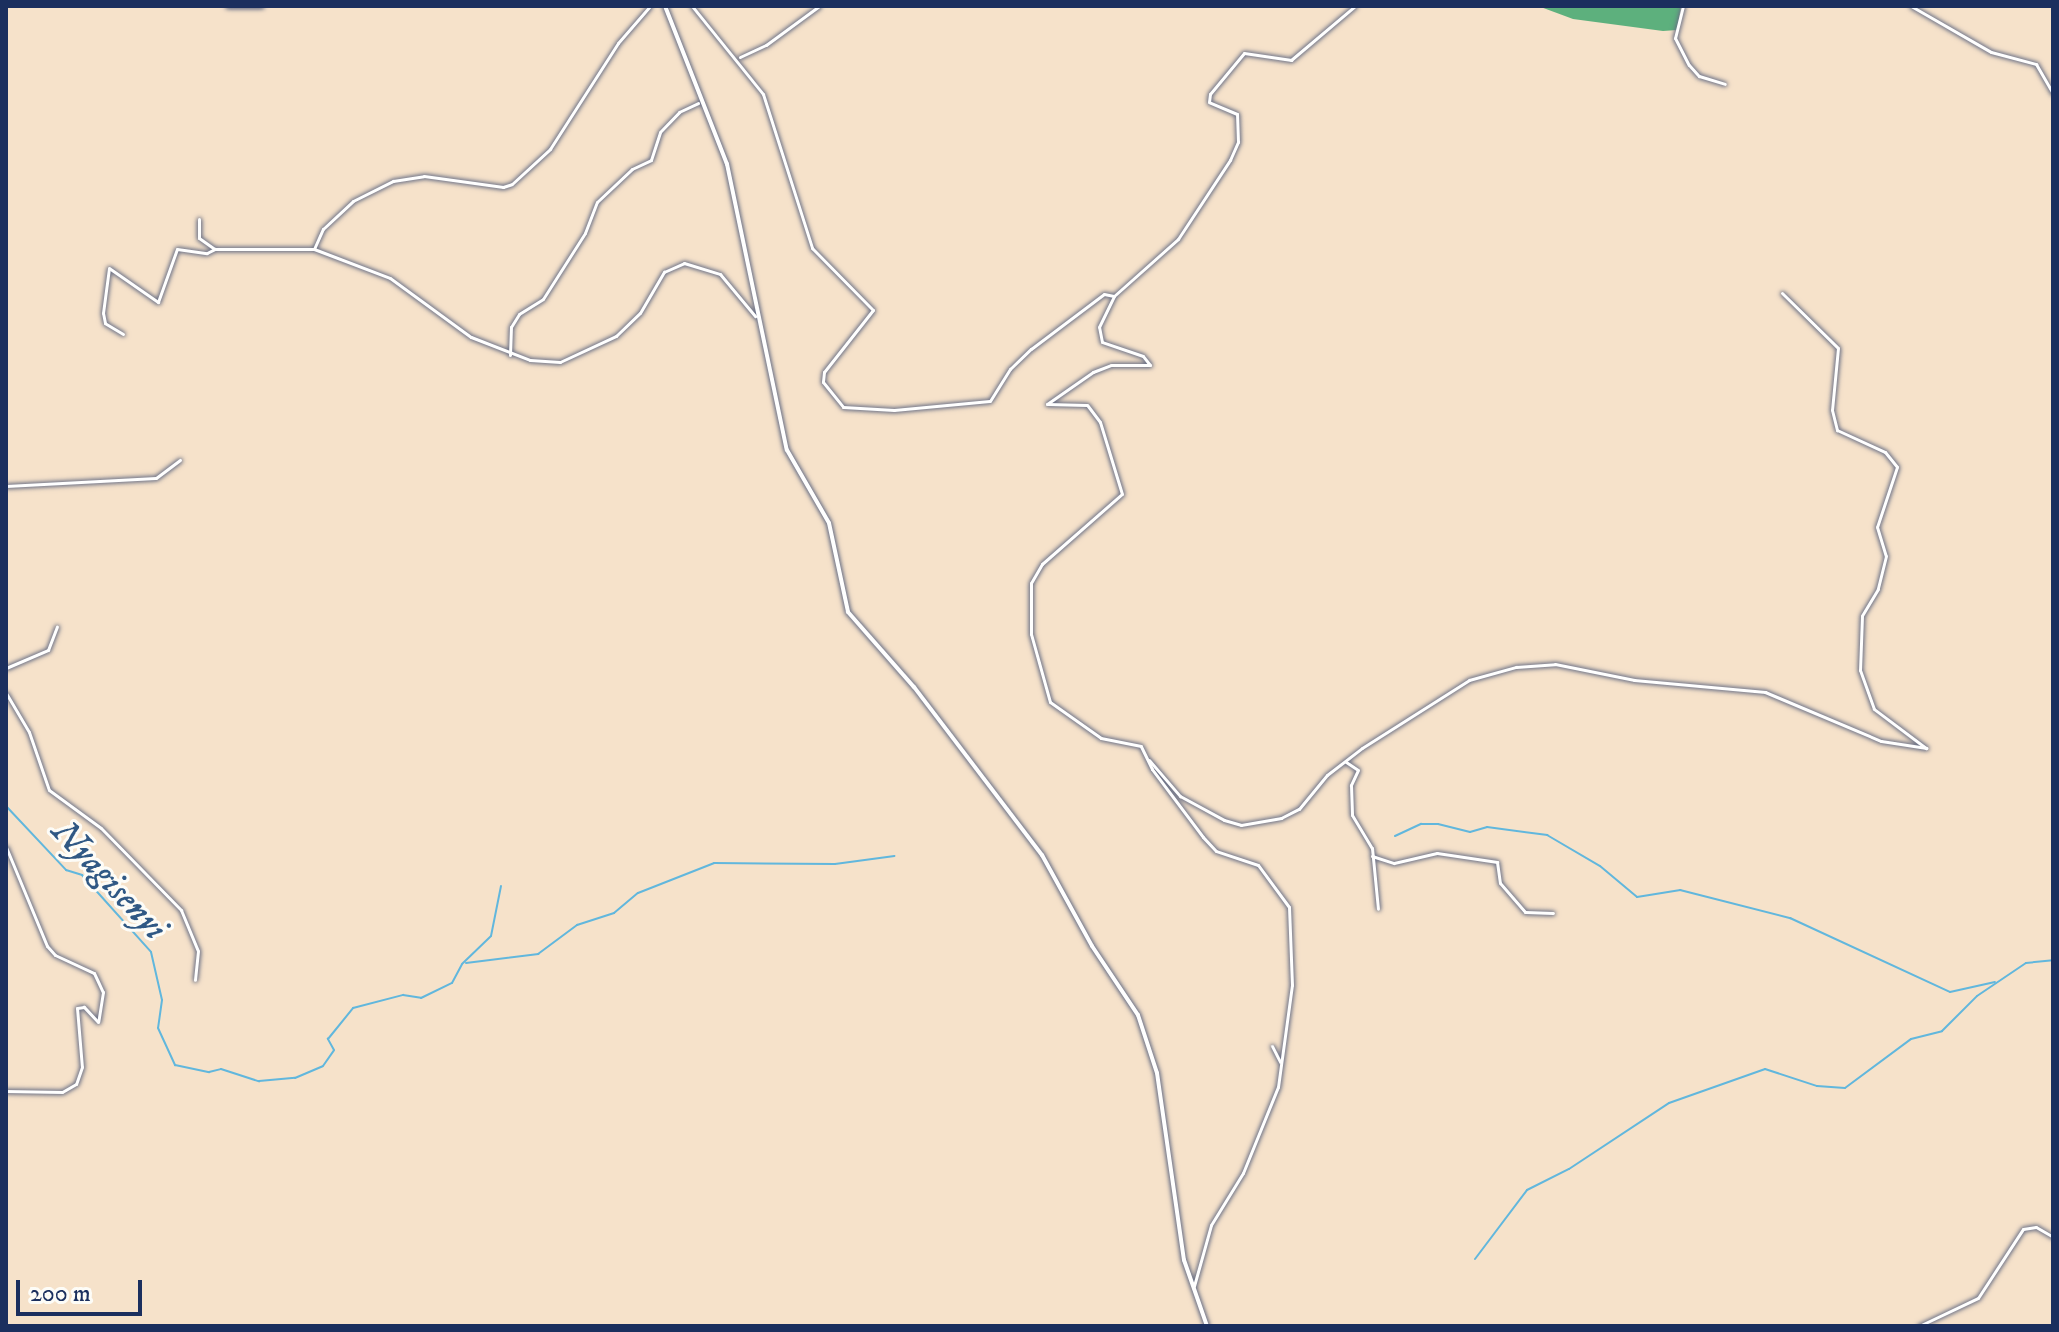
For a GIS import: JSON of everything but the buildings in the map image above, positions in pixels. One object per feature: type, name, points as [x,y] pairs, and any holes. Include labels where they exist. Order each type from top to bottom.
[{"type":"street","points":[[227,6],[262,6]]},
{"type":"street","points":[[314,249],[323,229],[353,201],[393,181],[434,176],[503,187],[512,184],[550,149],[618,43],[650,6]]},
{"type":"street","points":[[665,6],[727,164],[755,316],[787,450],[829,523],[848,612],[914,687],[1042,855],[1092,946],[1138,1015],[1157,1073],[1172,1158],[1173,1203],[1193,1288],[1207,1326]]},
{"type":"street","points":[[692,6],[738,58],[763,94],[812,248],[873,310],[824,372],[823,382],[843,407],[894,410],[990,401],[1010,369],[1031,349],[1104,294],[1114,296]]},
{"type":"street","points":[[738,58],[766,45],[819,6]]},
{"type":"street","points":[[1193,1288],[1211,1225],[1243,1173],[1282,1066],[1292,976],[1285,898],[1258,865],[1216,851],[1203,837],[1141,746],[1101,738],[1050,702],[1028,603],[1042,564],[1122,494],[1100,422],[1087,405],[1047,404],[1093,372],[1111,365],[1150,365],[1148,359],[1108,345],[1099,336],[1104,310],[1114,296],[1170,250],[1230,160],[1238,142],[1237,114],[1207,100],[1240,56],[1249,52],[1291,60],[1355,6]]},
{"type":"street","points":[[1683,6],[1675,38],[1689,65],[1699,76],[1725,84]]},
{"type":"street","points":[[1911,6],[1991,52],[2036,64],[2053,93]]},
{"type":"street","points":[[510,355],[511,327],[519,314],[543,299],[585,233],[597,202],[632,169],[651,160],[660,132],[679,112],[698,103]]},
{"type":"street","points":[[199,219],[199,238],[215,249]]},
{"type":"street","points":[[123,334],[105,323],[103,313],[109,268],[140,294],[158,302],[177,249],[207,253],[215,249],[314,249],[390,278],[448,324],[510,355],[560,362],[616,336],[640,313],[664,272],[684,263],[720,274],[755,316]]},
{"type":"street","points":[[1147,757],[1189,802],[1236,825],[1291,815],[1345,761],[1469,680],[1516,667],[1570,665],[1634,680],[1751,689],[1881,741],[1926,748],[1874,709],[1860,670],[1862,616],[1878,589],[1886,556],[1877,527],[1894,488],[1897,467],[1885,452],[1837,430],[1832,410],[1838,348],[1782,293]]},
{"type":"street","points":[[6,486],[156,478],[180,460]]},
{"type":"street","points":[[6,668],[24,664],[48,650],[57,627]]},
{"type":"street","points":[[6,693],[29,732],[49,790],[101,828],[181,910],[198,951],[195,980]]},
{"type":"street","points":[[1345,761],[1358,770],[1351,785],[1352,815],[1372,856],[1378,909]]},
{"type":"street","points":[[6,847],[22,874],[47,946],[55,955],[94,973],[103,992],[98,1022],[84,1007],[77,1008],[82,1067],[76,1084],[62,1092],[6,1091]]},
{"type":"street","points":[[1372,856],[1394,863],[1437,853],[1497,862],[1500,883],[1525,912],[1553,913]]},
{"type":"street","points":[[1272,1046],[1282,1066]]},
{"type":"street","points":[[1919,1326],[1978,1298],[2023,1229],[2036,1227],[2053,1237]]},
{"type":"green space","points":[[1538,6],[1681,6],[1677,30],[1663,31],[1573,19]]},
{"type":"waterway","name":"Nyagisenyi","points":[[6,806],[66,870],[82,875],[151,952],[162,1000],[158,1028],[175,1065],[209,1072],[221,1069],[259,1081],[295,1078],[323,1066],[334,1050],[328,1039],[353,1008],[403,995],[421,998],[452,983],[462,964],[491,936],[501,886]]},
{"type":"waterway","points":[[1395,836],[1421,824],[1438,824],[1470,832],[1487,827],[1547,835],[1600,866],[1637,897],[1680,890],[1790,918],[1950,992],[1995,982]]},
{"type":"waterway","points":[[466,963],[538,954],[577,925],[614,913],[638,893],[714,863],[835,864],[894,856]]},
{"type":"waterway","points":[[1475,1259],[1527,1190],[1569,1169],[1669,1103],[1765,1069],[1817,1086],[1845,1088],[1911,1039],[1942,1031],[1977,996],[2026,963],[2053,960]]}]
